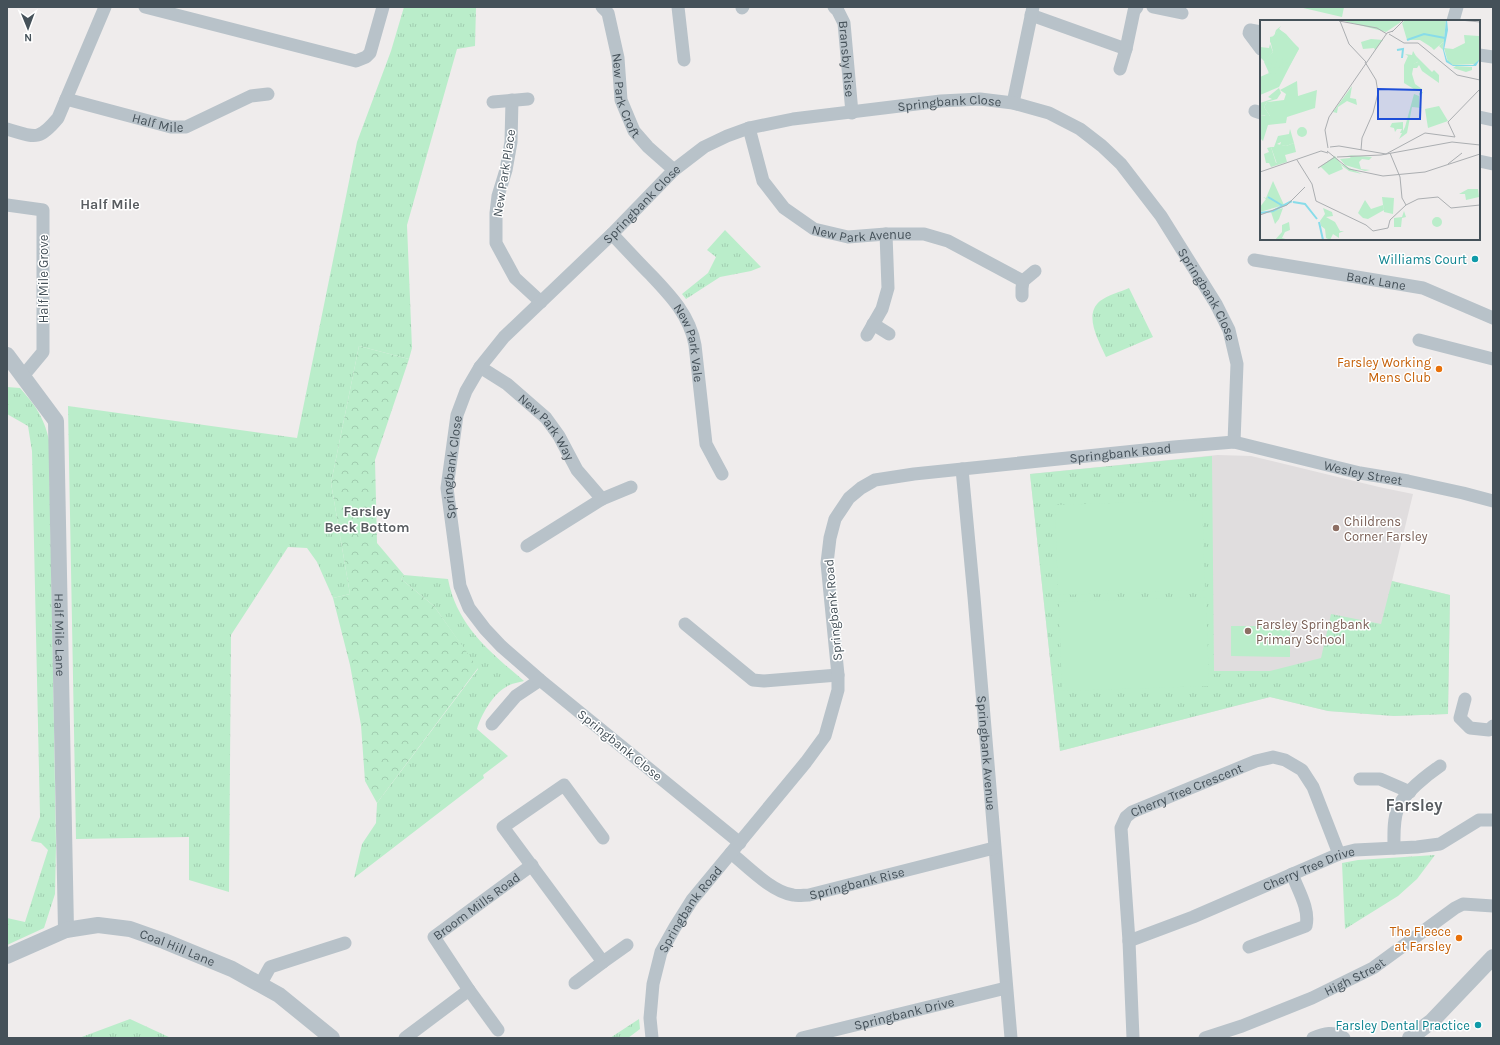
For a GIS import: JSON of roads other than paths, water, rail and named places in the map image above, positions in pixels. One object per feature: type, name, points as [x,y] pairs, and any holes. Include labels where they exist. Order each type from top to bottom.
[{"type":"street","points":[[7,129],[28,136],[40,136],[58,118],[105,7]]},
{"type":"street","points":[[145,7],[356,61],[366,57],[370,53],[383,7]]},
{"type":"street","name":"New Park Croft","points":[[602,7],[608,13],[618,58],[620,100],[634,131],[648,147],[674,170]]},
{"type":"street","points":[[678,7],[684,60]]},
{"type":"street","points":[[1120,69],[1134,11],[1137,7]]},
{"type":"street","points":[[1153,7],[1182,13]]},
{"type":"street","points":[[1453,20],[1457,7]]},
{"type":"street","name":"Bransby Rise","points":[[839,8],[844,23],[852,113]]},
{"type":"street","points":[[1014,103],[1032,11],[1126,49]]},
{"type":"street","points":[[1260,32],[1250,30],[1249,33],[1260,48]]},
{"type":"street","points":[[1480,55],[1493,58]]},
{"type":"street","name":"Half Mile","points":[[66,99],[171,127],[186,127],[251,96],[268,94]]},
{"type":"street","points":[[493,102],[528,99]]},
{"type":"street","name":"Springbank Close","points":[[740,843],[540,680],[501,646],[485,629],[469,608],[460,586],[447,488],[457,415],[466,391],[480,367],[504,337],[612,234],[674,170],[704,147],[727,136],[749,128],[793,119],[980,99],[1014,103],[1049,113],[1080,129],[1102,146],[1121,164],[1161,216],[1216,304],[1229,330],[1237,364],[1234,442]]},
{"type":"street","name":"New Park Place","points":[[512,100],[511,142],[506,170],[498,196],[496,213],[496,243],[515,278],[541,302]]},
{"type":"street","points":[[1480,117],[1493,120]]},
{"type":"street","name":"New Park Avenue","points":[[749,128],[763,181],[784,208],[814,229],[848,236],[924,234],[948,241],[1023,281]]},
{"type":"street","points":[[1480,161],[1493,164]]},
{"type":"street","name":"Half Mile Grove","points":[[7,205],[43,210],[43,352],[23,376]]},
{"type":"street","name":"New Park Vale","points":[[612,234],[676,302],[690,326],[695,345],[706,444],[722,474]]},
{"type":"street","points":[[886,234],[888,288],[882,309],[870,330],[889,334]]},
{"type":"street","name":"Back Lane","points":[[1254,260],[1423,288],[1493,318]]},
{"type":"street","points":[[1022,296],[1023,281],[1035,271]]},
{"type":"street","points":[[1419,340],[1493,359]]},
{"type":"street","name":"Half Mile Lane","points":[[8,360],[23,376],[56,421],[66,930]]},
{"type":"street","name":"New Park Way","points":[[480,367],[507,384],[546,418],[559,436],[577,470],[602,499]]},
{"type":"street","name":"Springbank Road","points":[[652,1038],[650,1018],[653,984],[662,952],[675,927],[692,900],[806,762],[825,736],[838,690],[838,675],[827,563],[830,538],[835,519],[849,498],[875,480],[914,474],[1234,442]]},
{"type":"street","name":"Wesley Street","points":[[1234,442],[1360,473],[1463,492],[1493,502]]},
{"type":"street","name":"Springbank Avenue","points":[[962,469],[974,590],[994,848],[1011,1038]]},
{"type":"street","points":[[527,546],[602,499],[631,487]]},
{"type":"street","points":[[685,624],[753,680],[764,681],[838,675]]},
{"type":"street","points":[[492,724],[516,696],[540,680]]},
{"type":"street","points":[[1465,699],[1460,718],[1470,728],[1489,730],[1493,726]]},
{"type":"street","name":"Cherry Tree Crescent","points":[[1133,1038],[1129,941],[1121,828],[1126,818],[1132,812],[1256,761],[1273,757],[1285,760],[1302,770],[1313,787],[1339,854]]},
{"type":"street","points":[[1394,848],[1394,824],[1398,807],[1410,792],[1440,766]]},
{"type":"street","points":[[1360,779],[1380,779],[1410,792]]},
{"type":"street","name":"Broom Mills Road","points":[[603,838],[564,785],[503,827],[603,962]]},
{"type":"street","name":"Cherry Tree Drive","points":[[1129,941],[1193,917],[1339,854],[1355,850],[1417,848],[1440,844],[1479,820],[1493,820]]},
{"type":"street","name":"Springbank Rise","points":[[731,853],[772,886],[782,892],[794,895],[809,894],[994,848]]},
{"type":"street","name":"Broom Mills Road","points":[[498,1030],[469,990],[434,937],[532,865]]},
{"type":"street","points":[[1249,948],[1306,926],[1308,918],[1306,910],[1292,874]]},
{"type":"street","name":"High Street","points":[[1205,1038],[1242,1026],[1312,998],[1373,968],[1462,904],[1493,906]]},
{"type":"street","name":"Coal Hill Lane","points":[[7,956],[66,930],[98,925],[130,929],[164,941],[232,969],[279,995],[332,1038]]},
{"type":"street","points":[[260,985],[270,967],[345,942]]},
{"type":"street","points":[[575,983],[627,945]]},
{"type":"street","points":[[1410,1038],[1432,1021],[1493,957]]},
{"type":"street","name":"Springbank Drive","points":[[802,1038],[1006,988]]},
{"type":"street","points":[[405,1038],[410,1032],[469,990]]},
{"type":"street","points":[[1314,1038],[1325,1034],[1340,1034],[1344,1038]]},
{"type":"place","name":"Williams Court","points":[[1475,259]]},
{"type":"place","name":"Farsley Working Mens Club","points":[[1439,369]]},
{"type":"place","name":"Childrens Corner Farsley","points":[[1336,528]]},
{"type":"place","name":"Farsley Springbank Primary School","points":[[1248,631]]},
{"type":"place","name":"The Fleece at Farsley","points":[[1459,938]]},
{"type":"place","name":"Farsley Dental Practice","points":[[1478,1025]]},
{"type":"district","name":"Half Mile","points":[[110,204]]},
{"type":"district","name":"Farsley Beck Bottom","points":[[367,520]]},
{"type":"district","name":"Farsley","points":[[1414,805]]}]
